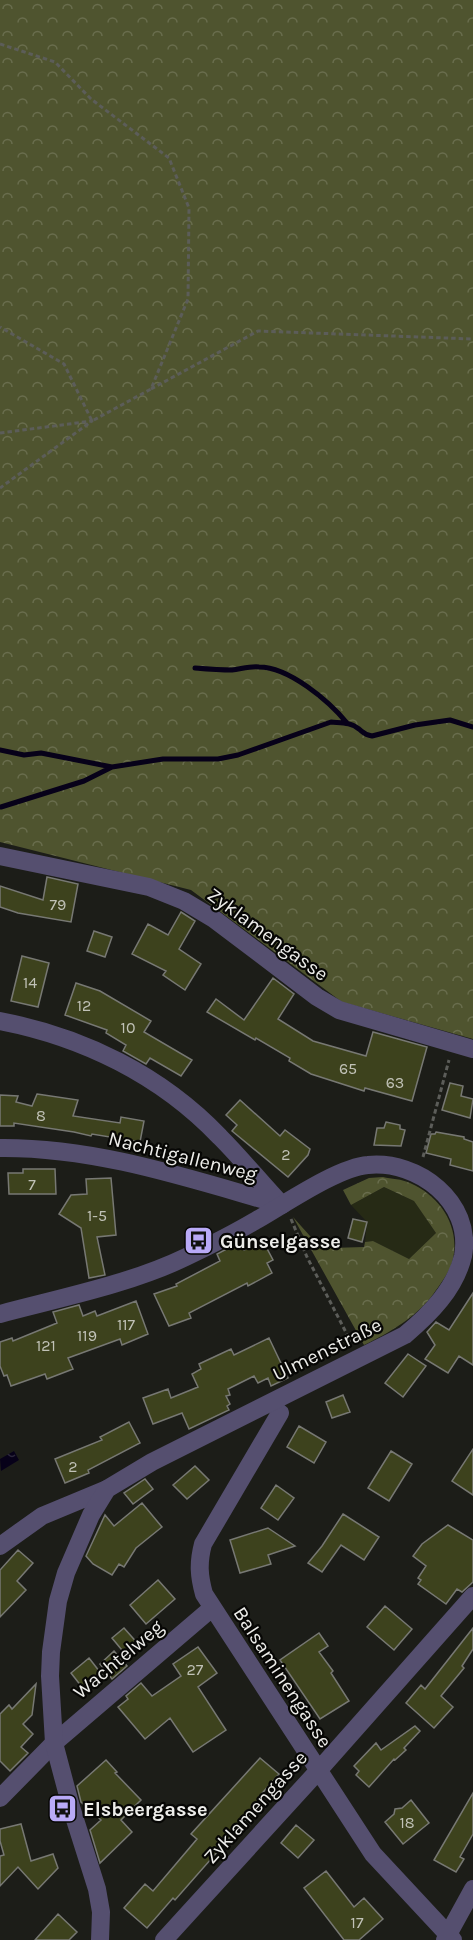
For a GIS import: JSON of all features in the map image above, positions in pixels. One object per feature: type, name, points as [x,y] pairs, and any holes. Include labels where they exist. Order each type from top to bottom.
[{"type":"street","name":"Zyklamengasse","points":[[0,856],[149,887],[169,894],[214,919],[333,1007],[353,1015],[473,1048]]},
{"type":"street","points":[[0,1021],[91,1048],[127,1065],[160,1086],[192,1110],[220,1136],[283,1204]]},
{"type":"street","name":"Nachtigallenweg","points":[[0,1148],[66,1152],[119,1160],[283,1204]]},
{"type":"street","name":"Ulmenstraße","points":[[0,1314],[102,1286],[170,1264],[253,1223],[327,1180],[366,1164],[392,1165],[419,1173],[443,1191],[457,1209],[464,1228],[466,1244],[462,1263],[453,1283],[426,1317],[405,1335],[152,1462],[106,1489],[91,1515],[66,1573],[58,1601],[51,1652],[54,1743],[97,1889],[101,1912],[100,1940]]},
{"type":"street","name":"Balsaminengasse","points":[[280,1413],[203,1544],[199,1564],[204,1594],[373,1854],[449,1938]]},
{"type":"street","points":[[0,1546],[42,1516],[106,1489]]},
{"type":"street","name":"Zyklamengasse","points":[[164,1940],[473,1596]]},
{"type":"street","name":"Wachtelweg","points":[[54,1743],[212,1608]]},
{"type":"street","points":[[0,1798],[54,1743]]},
{"type":"street","points":[[449,1938],[473,1889]]},
{"type":"path","points":[[0,44],[55,62],[91,99],[169,158],[189,208],[188,299],[151,388]]},
{"type":"path","points":[[0,327],[64,364],[92,421]]},
{"type":"path","points":[[0,488],[92,421],[258,331],[473,339]]},
{"type":"path","points":[[0,433],[92,421]]},
{"type":"path","points":[[421,1164],[454,1043]]},
{"type":"path","points":[[283,1204],[306,1257],[351,1342]]},
{"type":"green space","points":[[0,0],[473,0],[473,1039],[342,1002],[191,890],[0,842]]},
{"type":"green space","points":[[383,1177],[410,1183],[432,1197],[447,1216],[452,1228],[454,1253],[451,1266],[427,1302],[402,1324],[364,1345],[293,1217],[310,1236],[331,1248],[364,1247],[365,1242],[373,1241],[409,1259],[436,1233],[414,1201],[384,1187],[351,1205],[343,1190],[369,1178]]},
{"type":"green space","points":[[384,1187],[414,1201],[436,1233],[409,1259],[373,1241],[365,1242],[367,1222],[351,1205]]},
{"type":"water","points":[[14,1451],[19,1460],[1,1471],[0,1459]]},
{"type":"building","points":[[47,877],[78,884],[71,922],[18,913],[0,907],[0,886],[43,900]]},
{"type":"building","points":[[181,912],[195,921],[179,949],[201,964],[185,990],[163,975],[166,971],[132,954],[148,924],[168,935]]},
{"type":"building","points":[[94,931],[112,937],[105,957],[87,951]]},
{"type":"building","points":[[22,956],[49,963],[38,1007],[11,1001]]},
{"type":"building","points":[[273,978],[294,994],[278,1019],[313,1041],[366,1056],[373,1032],[427,1047],[412,1101],[365,1088],[364,1091],[311,1074],[289,1061],[290,1058],[207,1012],[216,999],[244,1020]]},
{"type":"building","points":[[76,983],[100,991],[151,1021],[144,1032],[192,1060],[181,1076],[150,1058],[146,1064],[123,1051],[126,1045],[106,1033],[107,1030],[65,1015]]},
{"type":"building","points":[[450,1083],[463,1086],[461,1096],[473,1099],[470,1118],[442,1110]]},
{"type":"building","points":[[37,1094],[78,1100],[73,1116],[120,1123],[121,1117],[144,1121],[140,1142],[14,1123],[14,1126],[0,1126],[0,1095],[18,1096],[16,1102],[32,1106]]},
{"type":"building","points":[[240,1100],[280,1136],[285,1130],[310,1149],[308,1155],[288,1177],[232,1131],[237,1125],[226,1115]]},
{"type":"building","points":[[386,1122],[400,1125],[400,1129],[405,1130],[401,1146],[374,1145],[377,1128],[384,1128]]},
{"type":"building","points":[[436,1132],[464,1137],[473,1142],[473,1171],[450,1165],[451,1159],[426,1153],[431,1134]]},
{"type":"building","points":[[23,1169],[55,1169],[56,1194],[9,1194],[8,1173],[23,1173]]},
{"type":"building","points":[[111,1178],[116,1235],[97,1237],[105,1275],[89,1278],[81,1228],[59,1214],[71,1195],[87,1194],[86,1179]]},
{"type":"building","points":[[353,1219],[367,1222],[362,1242],[348,1238]]},
{"type":"building","points":[[263,1241],[273,1260],[267,1263],[272,1273],[248,1286],[247,1283],[189,1313],[191,1318],[169,1326],[154,1294],[177,1286],[176,1284],[220,1261],[217,1254],[240,1242],[244,1250]]},
{"type":"building","points":[[473,1293],[473,1365],[459,1356],[448,1373],[425,1359],[435,1345],[427,1332],[436,1322],[449,1330]]},
{"type":"building","points":[[136,1301],[148,1334],[122,1345],[120,1339],[68,1358],[73,1369],[47,1379],[45,1374],[11,1386],[7,1375],[4,1376],[0,1366],[0,1342],[12,1338],[13,1341],[57,1323],[53,1312],[79,1305],[83,1316],[95,1311],[97,1316]]},
{"type":"building","points":[[269,1338],[288,1378],[271,1386],[268,1378],[258,1383],[254,1376],[228,1389],[230,1395],[226,1396],[230,1404],[227,1406],[229,1410],[189,1429],[182,1413],[153,1424],[143,1398],[168,1389],[171,1398],[198,1387],[192,1374],[201,1369],[199,1364],[231,1349],[234,1355]]},
{"type":"building","points":[[408,1354],[426,1366],[403,1397],[385,1383]]},
{"type":"building","points":[[343,1395],[350,1412],[332,1418],[326,1402]]},
{"type":"building","points":[[129,1422],[140,1443],[88,1470],[89,1473],[65,1483],[55,1459],[102,1440],[100,1437]]},
{"type":"building","points":[[299,1426],[326,1442],[314,1463],[287,1447]]},
{"type":"building","points":[[473,1449],[473,1495],[452,1481]]},
{"type":"building","points":[[391,1451],[412,1464],[389,1501],[368,1488]]},
{"type":"building","points":[[195,1466],[209,1480],[187,1499],[173,1485]]},
{"type":"building","points":[[145,1479],[153,1489],[133,1504],[124,1493]]},
{"type":"building","points":[[276,1485],[294,1498],[278,1520],[261,1508]]},
{"type":"building","points":[[142,1503],[162,1527],[136,1548],[124,1567],[119,1564],[112,1575],[93,1564],[86,1556],[105,1515],[114,1526]]},
{"type":"building","points":[[343,1514],[379,1537],[364,1560],[341,1545],[322,1572],[308,1563]]},
{"type":"building","points":[[448,1525],[473,1540],[473,1582],[462,1592],[457,1589],[446,1604],[418,1584],[421,1580],[418,1578],[426,1566],[413,1556],[422,1544]]},
{"type":"building","points":[[268,1528],[295,1546],[268,1555],[271,1564],[240,1573],[230,1540]]},
{"type":"building","points":[[18,1550],[33,1563],[17,1581],[26,1590],[0,1617],[0,1570]]},
{"type":"building","points":[[158,1580],[175,1599],[146,1624],[130,1605]]},
{"type":"building","points":[[385,1606],[412,1629],[394,1650],[367,1627]]},
{"type":"building","points":[[124,1628],[139,1645],[126,1655],[112,1638]]},
{"type":"building","points":[[473,1628],[473,1649],[462,1666],[464,1668],[441,1696],[453,1707],[434,1728],[406,1703],[421,1685],[425,1689]]},
{"type":"building","points":[[319,1633],[328,1646],[319,1652],[333,1671],[331,1673],[349,1701],[320,1719],[280,1660]]},
{"type":"building","points":[[198,1647],[217,1673],[198,1687],[226,1730],[193,1752],[170,1718],[145,1739],[118,1707],[128,1699],[126,1696],[141,1683],[152,1696],[181,1676],[173,1664]]},
{"type":"building","points":[[114,1651],[127,1666],[112,1679],[100,1664]]},
{"type":"building","points":[[89,1658],[103,1676],[85,1691],[71,1673]]},
{"type":"building","points":[[36,1684],[32,1715],[23,1724],[33,1734],[21,1747],[28,1753],[10,1771],[0,1761],[0,1714],[9,1705],[12,1709]]},
{"type":"building","points":[[415,1726],[420,1731],[404,1748],[406,1750],[394,1759],[369,1787],[356,1775],[359,1771],[354,1766],[376,1743],[381,1750]]},
{"type":"building","points":[[260,1758],[279,1774],[258,1798],[262,1801],[175,1900],[173,1898],[147,1928],[124,1908],[145,1884],[153,1891],[197,1839],[191,1834]]},
{"type":"building","points":[[106,1760],[141,1800],[121,1820],[132,1832],[100,1863],[90,1830],[101,1820],[81,1802],[77,1786]]},
{"type":"building","points":[[473,1793],[473,1834],[460,1857],[464,1859],[456,1872],[434,1860]]},
{"type":"building","points":[[411,1800],[429,1823],[403,1844],[385,1822],[394,1814],[395,1809],[402,1808]]},
{"type":"building","points":[[21,1824],[31,1861],[53,1854],[58,1868],[38,1889],[18,1867],[0,1886],[0,1856],[4,1855],[0,1841],[0,1829]]},
{"type":"building","points":[[296,1825],[314,1840],[298,1858],[281,1843]]},
{"type":"building","points":[[326,1871],[354,1907],[364,1898],[383,1919],[359,1940],[344,1940],[304,1888]]},
{"type":"building","points":[[58,1914],[77,1932],[69,1940],[35,1940]]},
{"type":"waterway","points":[[195,668],[232,670],[256,667],[283,673],[319,696],[347,723]]},
{"type":"waterway","points":[[0,750],[24,755],[41,753],[112,767],[163,759],[218,759],[238,755],[331,722],[353,725],[372,736],[415,725],[450,720],[473,727]]},
{"type":"waterway","points":[[1,807],[84,781],[112,767]]},
{"type":"place","name":"Günselgasse","points":[[199,1241]]},
{"type":"place","name":"Elsbeergasse","points":[[62,1809]]}]
